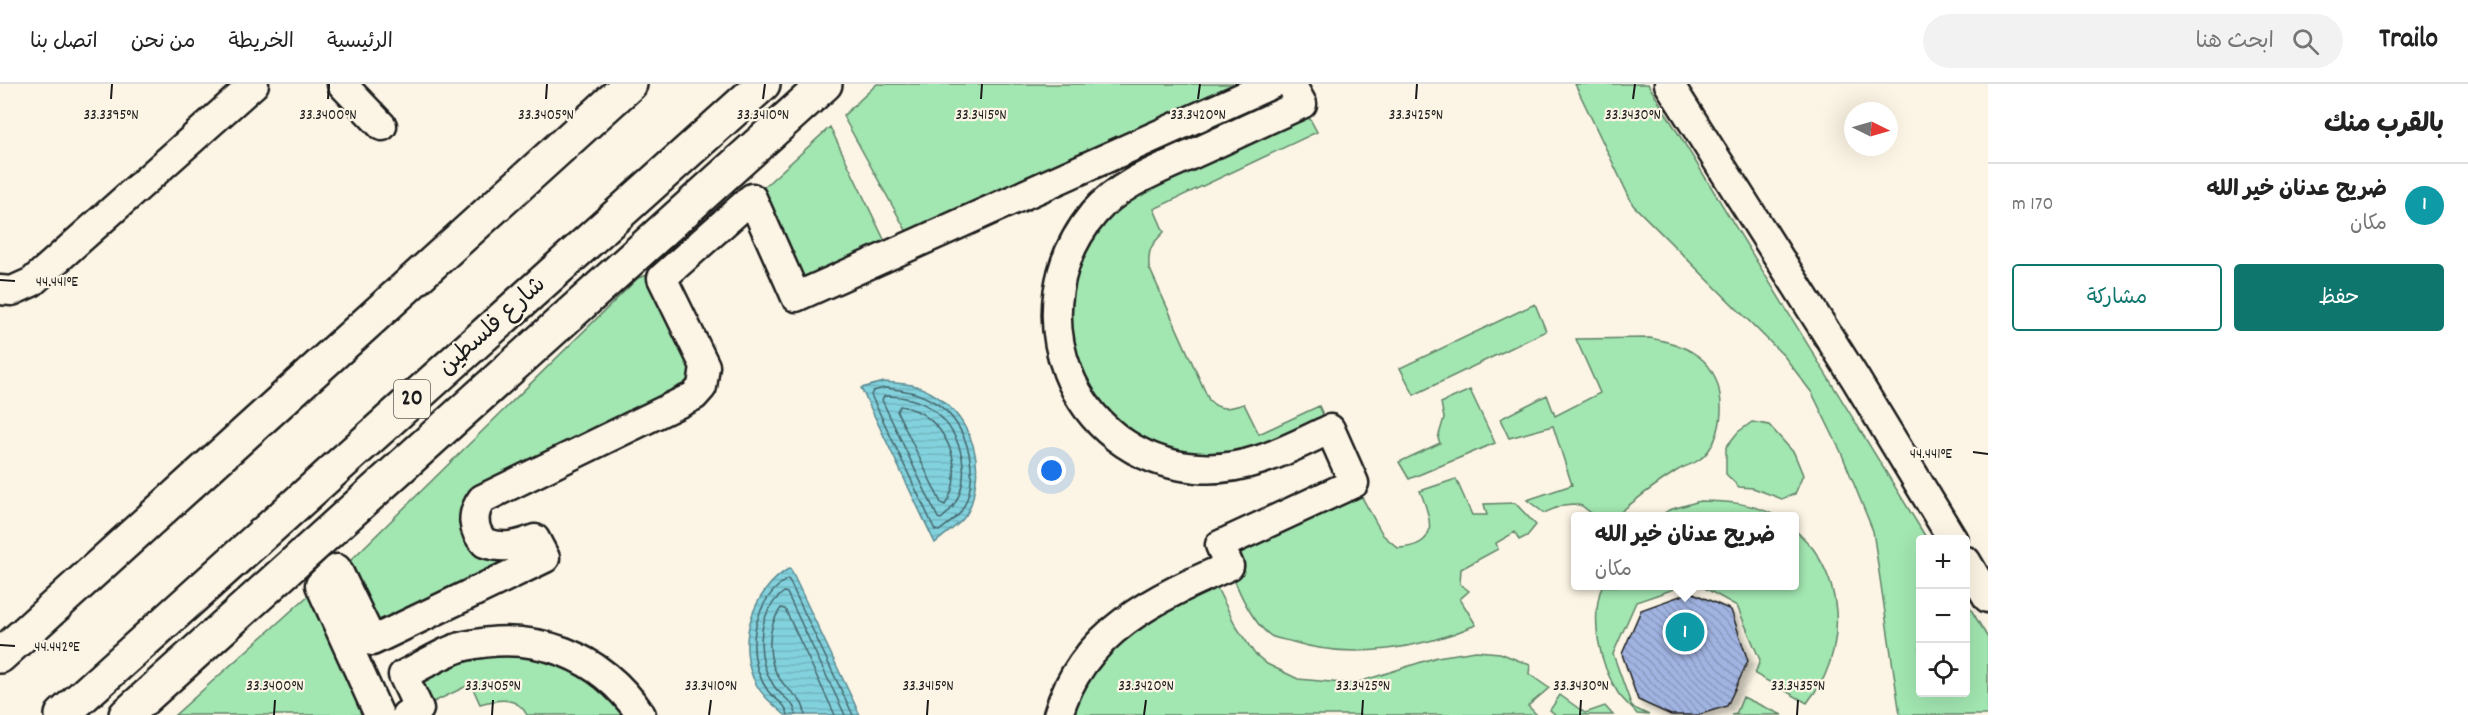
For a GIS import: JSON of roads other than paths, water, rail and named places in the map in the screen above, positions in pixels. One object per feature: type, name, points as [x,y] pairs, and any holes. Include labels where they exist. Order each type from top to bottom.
[{"type":"main road","points":[[1,652],[630,84]]},
{"type":"main road","name":"شارع فلسطين","points":[[62,715],[764,84]]},
{"type":"main road","points":[[126,715],[825,84]]},
{"type":"main road","points":[[714,184],[739,106]]},
{"type":"main road","points":[[587,242],[628,239],[666,228]]},
{"type":"street","points":[[0,290],[12,291],[32,282],[254,84]]},
{"type":"street","points":[[342,84],[382,126]]},
{"type":"street","points":[[379,715],[320,585],[338,568],[372,641],[545,558],[535,539],[521,545],[505,547],[485,543],[475,528],[476,507],[482,499],[694,396],[702,387],[705,366],[662,278],[752,198],[795,297],[1272,84]]},
{"type":"street","points":[[1058,715],[1083,662],[1123,621],[1160,597],[1229,566],[1220,545],[1354,483],[1330,429],[1276,456],[1238,468],[1197,468],[1161,461],[1136,451],[1116,436],[1087,407],[1066,373],[1059,350],[1056,329],[1057,306],[1064,266],[1071,247],[1095,211],[1128,184],[1302,104],[1291,84]]},
{"type":"street","points":[[1669,84],[1855,378],[1950,535]]},
{"type":"street","points":[[1970,569],[1988,598]]},
{"type":"street","points":[[406,715],[419,709],[403,675],[463,646],[517,642],[561,650],[602,671],[620,687],[641,715]]},
{"type":"water","points":[[884,382],[916,386],[943,401],[962,423],[974,450],[976,480],[969,511],[960,522],[935,543],[861,388]]},
{"type":"water","points":[[790,568],[860,715],[785,715],[765,697],[756,684],[747,652],[751,619],[766,590]]},
{"type":"place","name":"ضريح عدنان خير الله","points":[[1685,632]]}]
